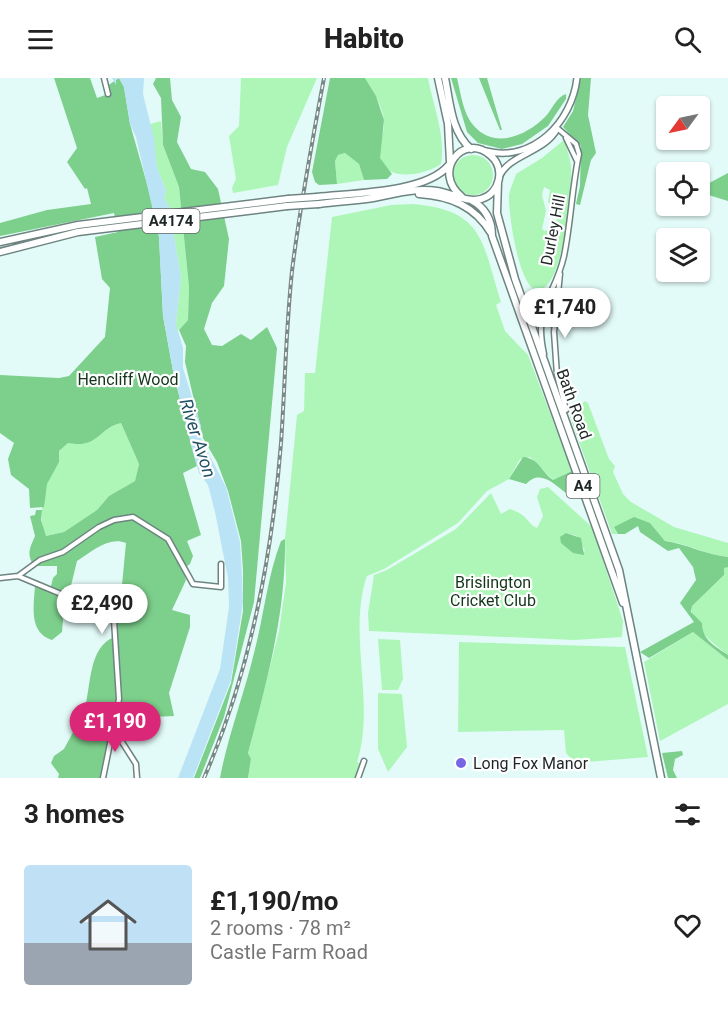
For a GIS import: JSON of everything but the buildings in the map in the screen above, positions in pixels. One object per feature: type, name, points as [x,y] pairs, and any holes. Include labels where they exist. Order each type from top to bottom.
[{"type":"highway","points":[[438,78],[448,124],[449,181],[462,197],[471,200],[488,196],[499,180],[494,159],[481,150],[471,149],[460,153],[450,164]]},
{"type":"highway","points":[[445,78],[457,130],[463,142],[471,149]]},
{"type":"highway","name":"A4174","points":[[318,200],[419,183],[439,176],[450,164]]},
{"type":"highway","name":"Bath Road","points":[[499,180],[497,209],[516,283],[596,514]]},
{"type":"highway","name":"A4174","points":[[0,242],[46,231],[318,200],[434,191],[462,197]]},
{"type":"highway","points":[[383,195],[421,194],[451,200],[474,211],[492,236]]},
{"type":"highway","name":"Bath Road","points":[[471,200],[486,212],[492,236],[619,570],[661,778]]},
{"type":"highway","name":"A4174","points":[[0,252],[112,224]]},
{"type":"main road","points":[[481,150],[502,153],[521,150],[542,140],[556,127],[572,102],[577,80]]},
{"type":"main road","points":[[499,180],[506,165],[541,146],[558,130],[556,127]]},
{"type":"street","points":[[104,78],[108,94]]},
{"type":"street","name":"Durley Hill","points":[[548,371],[541,334],[541,320],[546,298],[560,272],[579,154],[576,144],[556,127]]},
{"type":"street","points":[[560,272],[554,325],[557,375],[566,410]]},
{"type":"street","points":[[541,320],[554,325]]},
{"type":"street","points":[[18,576],[40,560],[63,552],[99,527],[122,518],[139,519],[168,539],[193,584],[222,587],[221,564]]},
{"type":"street","points":[[0,578],[18,576],[61,594],[112,588],[118,690],[114,727],[103,778]]},
{"type":"street","points":[[114,727],[119,740],[136,764],[137,778]]},
{"type":"street","points":[[358,778],[364,761]]},
{"type":"green space","name":"Hencliff Wood","points":[[54,78],[90,78],[97,98],[108,94],[107,86],[119,78],[124,87],[130,124],[153,205],[159,237],[163,316],[173,371],[197,466],[183,473],[201,535],[187,541],[193,556],[190,564],[183,569],[186,580],[172,610],[190,615],[190,627],[169,693],[174,716],[141,718],[124,724],[110,745],[100,778],[58,778],[59,774],[51,763],[54,756],[64,749],[78,723],[78,719],[72,719],[72,714],[85,708],[95,658],[106,642],[114,637],[114,587],[122,585],[126,543],[120,541],[107,543],[77,561],[69,594],[65,597],[62,632],[52,640],[39,631],[36,624],[34,617],[35,585],[50,590],[53,578],[57,574],[57,566],[34,566],[30,558],[30,551],[35,536],[30,516],[35,515],[36,510],[42,510],[41,520],[46,536],[64,532],[97,510],[109,496],[135,481],[139,464],[121,423],[107,429],[92,441],[78,444],[68,443],[59,451],[59,462],[47,484],[44,507],[30,508],[29,489],[11,475],[8,459],[14,443],[0,433],[0,375],[59,378],[69,376],[105,337],[110,288],[102,279],[95,237],[118,232],[114,213],[0,236],[0,223],[47,210],[91,204],[87,188],[85,189],[67,162],[77,148]]},
{"type":"green space","points":[[156,78],[170,78],[172,100],[181,117],[177,142],[191,169],[205,172],[218,189],[229,239],[224,286],[212,303],[204,329],[212,345],[222,346],[241,334],[251,340],[267,327],[277,348],[254,602],[224,717],[200,778],[194,778],[231,683],[243,611],[243,571],[241,541],[228,491],[217,462],[203,438],[185,362],[186,346],[179,330],[188,320],[189,287],[179,187],[163,145],[161,98],[153,84]]},
{"type":"green space","points":[[241,78],[317,78],[287,147],[278,185],[233,193],[232,188],[236,179],[229,136],[239,126]]},
{"type":"green space","points":[[330,78],[365,78],[376,96],[384,120],[380,158],[392,174],[387,179],[364,180],[359,164],[345,153],[338,155],[335,161],[337,184],[319,185],[315,182],[312,172]]},
{"type":"green space","points":[[365,78],[428,78],[442,142],[441,164],[417,174],[407,175],[390,171],[384,166],[379,153],[384,126],[383,115],[377,98]]},
{"type":"green space","points":[[451,78],[457,78],[470,121],[482,133],[491,137],[511,137],[520,134],[538,124],[559,98],[566,94],[566,99],[548,126],[522,144],[502,149],[478,143],[467,132]]},
{"type":"green space","points":[[479,78],[487,78],[502,130],[500,130]]},
{"type":"green space","points":[[581,78],[591,78],[588,115],[596,153],[591,160],[580,205],[576,204],[580,186],[581,146],[563,127],[573,111]]},
{"type":"green space","points":[[161,121],[163,145],[179,187],[189,287],[188,320],[179,330],[176,329],[176,324],[181,277],[169,207],[164,198],[166,191],[157,168],[150,124]]},
{"type":"green space","points":[[564,140],[570,160],[571,178],[568,215],[560,255],[555,272],[548,284],[539,290],[532,287],[520,265],[510,217],[509,195],[516,174],[542,158]],"holes":[[[544,187],[550,190],[548,202],[555,207],[557,219],[554,227],[545,231],[542,229],[546,211],[542,195]]]},
{"type":"green space","points":[[345,153],[359,164],[364,180],[337,184],[335,161],[338,155]]},
{"type":"green space","points":[[473,155],[487,161],[493,175],[487,189],[473,195],[459,189],[453,175],[459,161]]},
{"type":"green space","points":[[728,173],[728,201],[710,195],[710,183]]},
{"type":"green space","points":[[413,204],[437,208],[454,214],[467,222],[477,233],[484,247],[501,302],[496,305],[505,331],[528,355],[572,471],[553,480],[530,457],[520,459],[509,479],[487,491],[458,523],[384,569],[367,576],[360,621],[364,716],[357,762],[361,764],[355,778],[248,778],[251,759],[248,753],[279,631],[286,582],[285,539],[297,415],[304,411],[305,373],[315,373],[332,217],[391,205]]},
{"type":"green space","points":[[585,401],[588,403],[609,459],[615,466],[613,472],[623,494],[631,502],[674,527],[728,543],[728,557],[665,541],[650,523],[614,527],[618,534],[612,534],[569,414]]},
{"type":"green space","points":[[121,423],[139,464],[135,481],[109,496],[97,510],[64,532],[46,536],[41,517],[42,503],[47,483],[58,460],[59,451],[68,443],[78,444],[92,441],[107,429]]},
{"type":"green space","points":[[523,457],[537,463],[553,480],[572,471],[579,489],[566,493],[546,479],[536,478],[526,484],[509,479]]},
{"type":"green space","name":"Brislington Cricket Club","points":[[548,487],[592,527],[623,621],[622,637],[574,640],[369,631],[368,613],[374,575],[387,570],[456,529],[491,493],[501,514],[510,509],[516,511],[537,528],[543,516],[537,497],[540,489]],"holes":[[[566,533],[577,536],[585,551],[573,553],[568,548]]]},
{"type":"green space","points":[[634,517],[650,523],[665,541],[728,557],[728,567],[724,568],[724,575],[692,606],[691,612],[702,623],[707,638],[728,655],[728,660],[693,632],[649,658],[640,652],[694,622],[680,603],[696,580],[693,567],[679,548],[668,551],[640,532],[638,526],[625,534],[618,534],[614,527]]},
{"type":"green space","points":[[566,533],[581,538],[584,555],[573,553],[561,543],[560,537]]},
{"type":"green space","points":[[285,539],[279,620],[248,753],[251,759],[248,778],[220,778],[254,653],[272,568],[281,541]]},
{"type":"green space","points":[[724,567],[728,567],[728,655],[698,627],[692,613],[692,606],[724,575]]},
{"type":"green space","points":[[693,632],[728,660],[728,704],[660,741],[644,662]]},
{"type":"green space","points":[[378,639],[400,640],[403,679],[398,690],[382,690]]},
{"type":"green space","points":[[459,642],[625,647],[648,757],[575,763],[566,753],[564,730],[458,732]]},
{"type":"green space","points":[[378,693],[402,694],[407,747],[388,772],[378,749]]},
{"type":"green space","points":[[682,751],[683,755],[675,759],[673,770],[677,778],[668,778],[662,753]]},
{"type":"water","name":"River Avon","points":[[119,78],[144,78],[143,94],[154,138],[157,168],[166,191],[164,198],[169,207],[181,277],[176,324],[183,348],[183,368],[201,426],[200,437],[226,487],[240,542],[243,603],[231,680],[193,778],[178,778],[220,669],[229,607],[228,578],[208,485],[199,473],[173,371],[163,316],[159,237],[136,137],[130,124],[124,87]]},
{"type":"railway","points":[[204,778],[234,697],[246,656],[265,571],[281,443],[292,271],[302,198],[324,78]]},
{"type":"place","name":"Long Fox Manor","points":[[461,763]]}]
